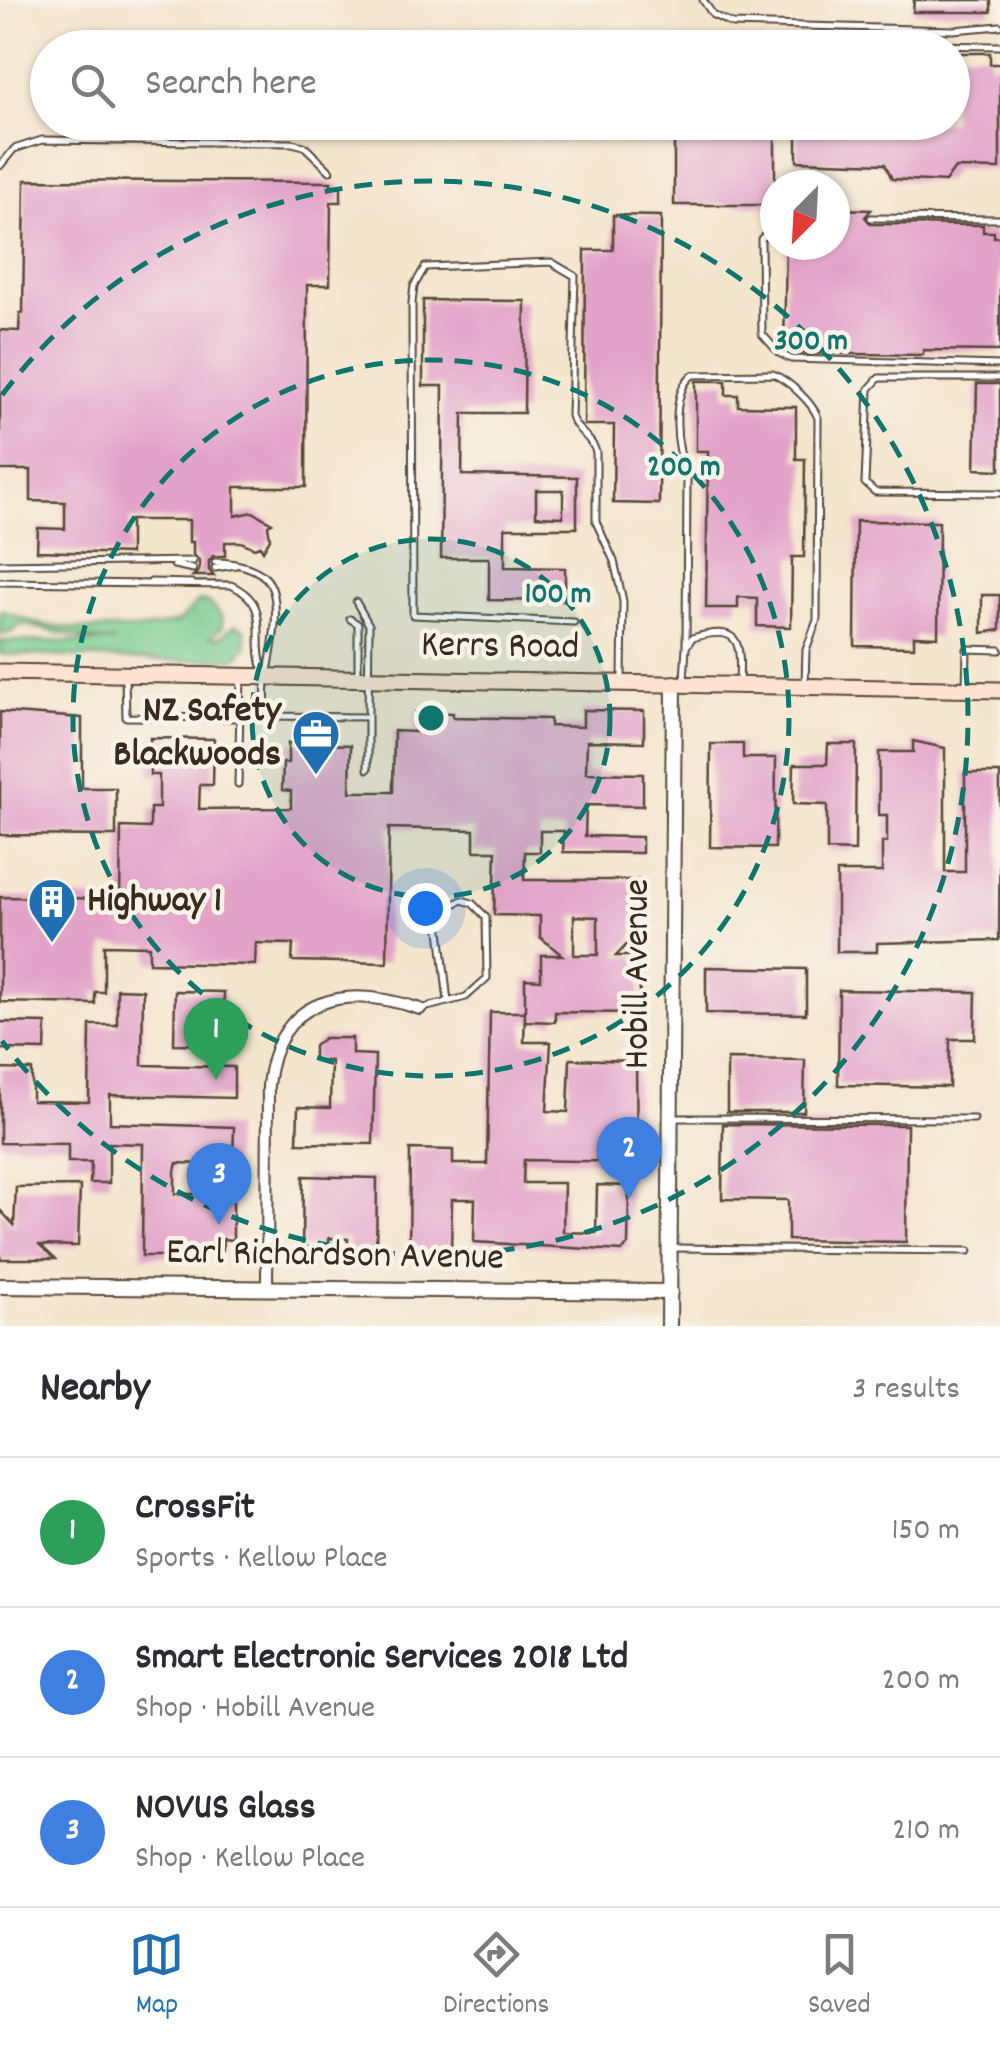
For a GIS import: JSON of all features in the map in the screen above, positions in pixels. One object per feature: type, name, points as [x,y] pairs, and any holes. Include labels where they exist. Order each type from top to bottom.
[{"type":"main road","name":"Kerrs Road","points":[[0,672],[1000,690]]},
{"type":"street","name":"Hobill Avenue","points":[[669,1326],[679,683]]},
{"type":"street","points":[[267,1289],[268,1086],[270,1067],[282,1038],[307,1011],[337,998],[367,996],[420,1009]]},
{"type":"street","name":"Earl Richardson Avenue","points":[[0,1286],[670,1292]]},
{"type":"lane","points":[[703,0],[713,15],[732,24],[952,30],[1000,26]]},
{"type":"lane","points":[[970,46],[1000,46]]},
{"type":"lane","points":[[0,166],[14,149],[42,140],[292,143],[304,146],[330,171]]},
{"type":"lane","points":[[871,218],[1000,219]]},
{"type":"lane","points":[[761,260],[762,334],[781,356],[791,360],[1000,365]]},
{"type":"lane","points":[[574,622],[413,615],[412,303],[414,286],[425,267],[551,262],[575,276],[571,416],[596,452],[596,522],[614,561],[623,601],[622,682]]},
{"type":"lane","points":[[679,683],[686,647],[687,472],[678,455],[680,391],[693,375],[773,374],[815,410],[818,418],[817,620],[806,650],[805,686]]},
{"type":"lane","points":[[1000,378],[880,378],[872,383],[865,483],[875,492],[1000,493]]},
{"type":"lane","points":[[1,564],[193,565]]},
{"type":"lane","points":[[215,565],[250,568],[270,582],[272,662],[266,678],[266,716],[368,717]]},
{"type":"lane","points":[[0,582],[231,585],[253,598],[258,611],[260,662],[266,678]]},
{"type":"lane","points":[[356,602],[369,626],[363,679]]},
{"type":"lane","points":[[350,619],[358,624],[368,717],[368,769]]},
{"type":"lane","points":[[686,647],[697,636],[730,635],[736,639],[740,649],[739,685]]},
{"type":"lane","points":[[966,690],[967,649],[1000,650]]},
{"type":"lane","points":[[124,674],[126,717],[240,718]]},
{"type":"lane","points":[[238,784],[241,678]]},
{"type":"lane","points":[[420,1009],[448,1002],[466,997],[487,978],[486,916],[472,903],[462,900],[444,909],[439,921],[448,1002]]},
{"type":"lane","points":[[671,1118],[974,1119]]},
{"type":"lane","points":[[670,1248],[970,1250]]},
{"type":"green space","points":[[199,601],[210,603],[222,617],[222,627],[211,637],[219,638],[235,625],[245,629],[247,645],[236,658],[171,661],[0,654],[0,641],[116,642],[21,624],[0,635],[0,610],[42,625],[145,629],[178,622]]},
{"type":"building","points":[[914,0],[991,0],[991,12],[913,12]]},
{"type":"building","points":[[970,53],[990,53],[990,64],[1000,64],[1000,169],[955,168],[945,182],[892,179],[885,164],[797,161],[797,140],[970,140]]},
{"type":"building","points":[[674,140],[775,140],[775,170],[760,170],[760,205],[674,205]]},
{"type":"building","points":[[25,180],[331,182],[341,186],[341,202],[331,202],[330,285],[307,285],[306,487],[235,487],[235,516],[253,512],[272,523],[268,525],[270,539],[263,551],[260,546],[225,542],[225,556],[213,556],[209,561],[214,576],[193,576],[199,571],[199,560],[193,555],[193,542],[189,542],[189,520],[130,520],[130,554],[37,551],[38,528],[65,529],[65,502],[31,501],[31,470],[0,470],[0,330],[19,331],[23,313]]},
{"type":"building","points":[[850,209],[871,210],[865,217],[871,224],[983,225],[983,232],[994,232],[994,237],[1000,237],[1000,351],[923,350],[923,355],[793,353],[784,349],[786,260],[850,260]]},
{"type":"building","points":[[613,215],[661,216],[659,504],[613,503],[614,425],[584,425],[585,250],[613,250]]},
{"type":"building","points":[[423,300],[525,301],[524,413],[463,413],[462,475],[577,477],[577,528],[505,528],[505,567],[565,568],[565,601],[489,600],[489,558],[441,558],[443,386],[423,386]],"holes":[[[536,490],[563,490],[563,517],[536,516]]]},
{"type":"building","points":[[696,381],[726,381],[726,395],[738,395],[738,406],[796,407],[796,459],[805,459],[804,557],[792,557],[791,627],[757,626],[757,598],[738,597],[738,608],[706,608],[708,451],[696,451]]},
{"type":"building","points":[[977,384],[1000,384],[1000,470],[975,469]]},
{"type":"building","points":[[856,521],[939,522],[938,637],[914,636],[914,647],[855,646]]},
{"type":"building","points":[[982,595],[1000,595],[1000,630],[982,633]]},
{"type":"building","points":[[583,710],[644,711],[644,742],[587,741],[586,773],[643,774],[643,806],[586,805],[585,836],[642,837],[642,853],[563,852],[564,831],[540,831],[540,852],[525,852],[524,880],[640,880],[640,917],[634,916],[634,937],[616,956],[641,956],[639,1013],[555,1012],[555,1022],[525,1021],[525,979],[541,980],[541,955],[562,955],[540,937],[540,916],[494,915],[496,851],[474,851],[474,830],[389,828],[387,963],[292,961],[293,944],[256,943],[255,965],[149,963],[149,946],[104,945],[104,992],[95,992],[95,1004],[0,1002],[0,897],[120,899],[121,827],[150,828],[150,808],[159,808],[159,775],[150,775],[150,738],[214,739],[213,785],[200,785],[199,809],[291,808],[291,791],[282,790],[288,743],[351,745],[350,792],[393,792],[394,731],[415,732],[415,712],[453,713],[453,717],[550,719],[550,726],[583,727]],"holes":[[[574,916],[598,917],[598,955],[574,955]]]},
{"type":"building","points":[[0,712],[82,718],[82,788],[116,788],[116,836],[0,835]]},
{"type":"building","points":[[913,741],[945,748],[945,872],[965,872],[965,773],[1000,773],[999,940],[877,943],[877,952],[837,952],[837,872],[882,872],[887,815],[879,815],[879,752],[913,752]]},
{"type":"building","points":[[711,744],[743,744],[743,758],[776,758],[775,848],[710,847]]},
{"type":"building","points":[[828,744],[856,744],[855,851],[827,850],[827,805],[793,804],[794,764],[827,764]]},
{"type":"building","points":[[706,967],[806,969],[806,1014],[706,1013]]},
{"type":"building","points":[[117,989],[143,990],[142,1065],[234,1067],[234,1098],[110,1095],[110,1123],[234,1127],[233,1165],[177,1163],[175,1171],[175,1194],[233,1194],[233,1240],[223,1239],[222,1250],[174,1249],[174,1256],[142,1256],[143,1144],[109,1143],[109,1183],[90,1183],[91,1162],[68,1162],[68,1144],[0,1143],[0,1069],[32,1070],[32,1101],[89,1102],[90,1025],[117,1025]]},
{"type":"building","points":[[839,990],[976,992],[975,1039],[950,1039],[949,1087],[838,1085]]},
{"type":"building","points":[[175,991],[224,992],[223,1045],[174,1044]]},
{"type":"building","points":[[490,1012],[525,1012],[524,1042],[551,1042],[547,1111],[568,1112],[570,1059],[636,1061],[637,1162],[524,1160],[523,1183],[564,1183],[563,1232],[596,1233],[597,1185],[629,1186],[628,1245],[622,1251],[474,1242],[475,1199],[452,1199],[451,1257],[409,1257],[410,1149],[453,1150],[453,1164],[487,1164]]},
{"type":"building","points":[[0,1022],[46,1023],[45,1050],[0,1049]]},
{"type":"building","points":[[324,1038],[352,1038],[352,1054],[375,1055],[373,1144],[297,1143],[298,1107],[330,1108],[331,1061],[314,1060],[314,1046]]},
{"type":"building","points":[[727,1059],[805,1060],[804,1112],[727,1112]]},
{"type":"building","points":[[723,1124],[907,1125],[906,1242],[788,1240],[788,1200],[722,1199]]},
{"type":"building","points":[[303,1176],[377,1178],[376,1260],[348,1259],[348,1239],[329,1238],[329,1248],[302,1247]]},
{"type":"building","points":[[80,1186],[78,1246],[40,1245],[55,1259],[0,1259],[0,1210],[14,1225],[16,1187]]},
{"type":"place","name":"NZ Safety Blackwoods","points":[[316,776]]},
{"type":"place","name":"Highway 1","points":[[52,944]]},
{"type":"place","name":"CrossFit","points":[[216,1080]]},
{"type":"place","name":"Smart Electronic Services 2018 Ltd","points":[[629,1199]]},
{"type":"place","name":"NOVUS Glass","points":[[219,1225]]}]
